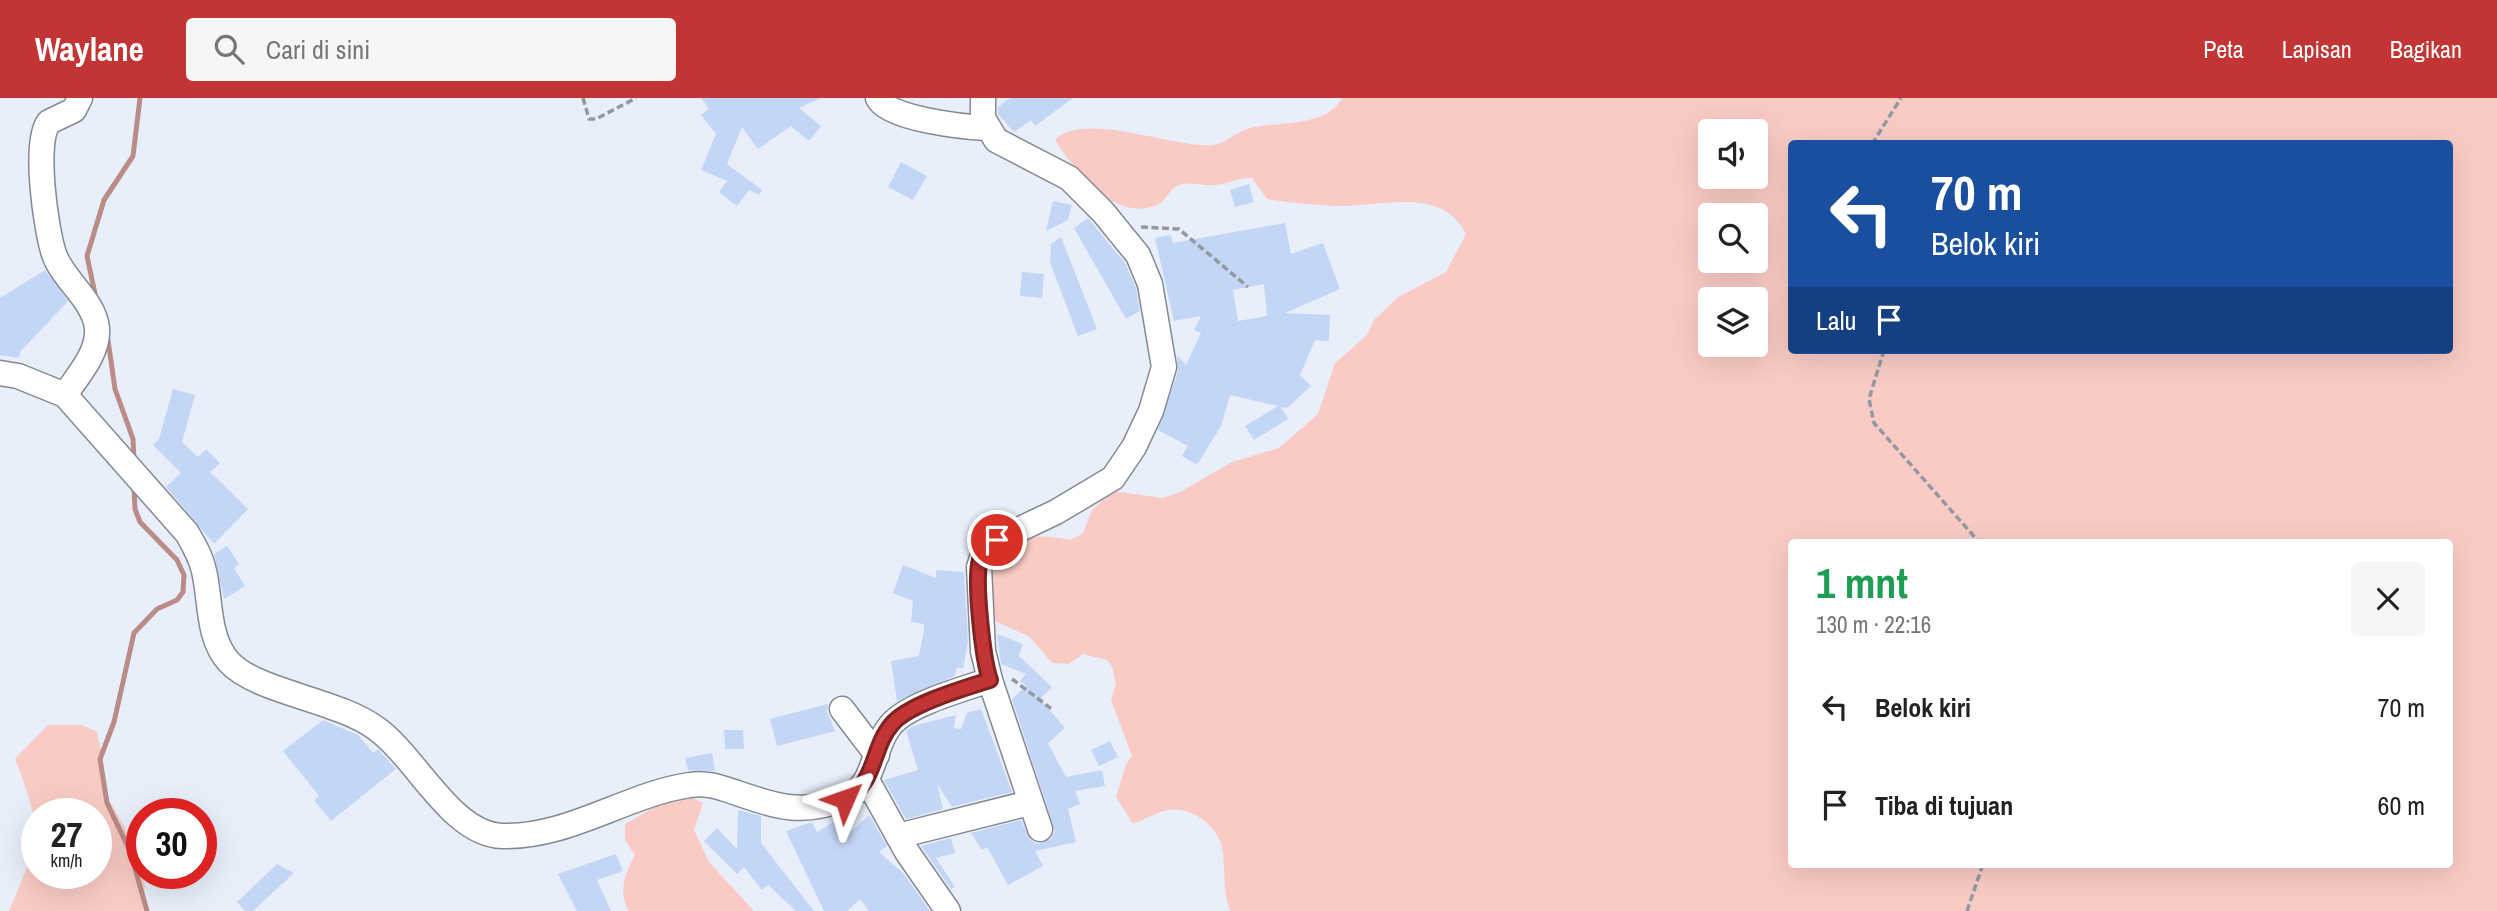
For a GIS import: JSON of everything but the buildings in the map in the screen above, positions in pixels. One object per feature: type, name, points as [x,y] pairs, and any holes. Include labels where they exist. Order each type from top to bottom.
[{"type":"street","points":[[65,395],[94,349],[97,329],[92,312],[54,254],[43,183],[42,140],[49,122],[74,110],[80,98]]},
{"type":"street","points":[[878,98],[885,107],[950,126],[987,128]]},
{"type":"street","points":[[983,98],[983,118],[987,128],[1000,143],[1039,159],[1069,178],[1138,255],[1150,284],[1163,350],[1162,379],[1140,435],[1113,478],[1056,512],[993,542],[984,552],[979,567],[987,671],[1040,830]]},
{"type":"street","points":[[0,373],[18,376],[65,395],[148,487],[195,546],[204,572],[214,629],[229,662],[249,676],[349,711],[367,722],[394,743],[456,815],[476,829],[503,836],[536,833],[571,825],[689,785],[713,785],[784,807],[814,809],[853,795],[867,780],[890,725],[910,710],[987,671]]},
{"type":"street","points":[[842,709],[877,755]]},
{"type":"street","points":[[867,780],[898,835],[948,911]]},
{"type":"street","points":[[898,835],[1029,803]]},
{"type":"path","points":[[583,98],[589,119],[596,119],[636,98]]},
{"type":"path","points":[[1875,140],[1901,98]]},
{"type":"path","points":[[1114,227],[1164,225],[1179,229],[1248,287]]},
{"type":"path","points":[[1883,354],[1869,399],[1874,423],[1976,539]]},
{"type":"path","points":[[987,671],[1053,710]]},
{"type":"path","points":[[1968,911],[1982,868]]},
{"type":"shaded area","points":[[1342,98],[2497,98],[2497,911],[1230,911],[1222,847],[1215,831],[1209,825],[1194,814],[1177,810],[1164,811],[1133,824],[1116,797],[1126,764],[1132,756],[1111,700],[1116,684],[1112,666],[1107,660],[1083,654],[1069,664],[1052,663],[1030,637],[993,620],[990,559],[1019,540],[1047,537],[1071,540],[1083,533],[1092,510],[1113,491],[1163,498],[1180,492],[1232,462],[1279,448],[1318,414],[1335,363],[1367,335],[1374,320],[1398,297],[1446,272],[1466,234],[1455,219],[1442,209],[1409,202],[1337,206],[1267,199],[1252,178],[1215,185],[1182,184],[1157,205],[1141,209],[1126,207],[1112,201],[1085,179],[1055,140],[1068,132],[1107,129],[1176,142],[1213,145],[1247,129],[1312,119],[1334,108]]},
{"type":"shaded area","points":[[48,725],[82,725],[97,732],[108,798],[29,798],[15,759]]},
{"type":"shaded area","points":[[688,795],[703,803],[694,830],[709,862],[754,911],[629,911],[625,904],[623,889],[635,855],[625,840],[625,824],[665,801]]},
{"type":"shaded area","points":[[112,805],[126,831],[126,889],[145,889],[143,911],[9,911],[21,882],[21,889],[112,889]]},
{"type":"waterway","points":[[95,294],[87,256],[104,200],[133,156],[140,98]]},
{"type":"waterway","points":[[107,333],[115,389],[133,439],[134,460]]},
{"type":"waterway","points":[[134,487],[135,509],[140,522],[177,560],[184,575],[183,592],[177,600],[157,609],[134,633],[114,722],[100,759],[107,803],[130,851],[147,911]]},
{"type":"route","points":[[845,799],[864,785],[876,760],[879,744],[890,725],[897,719],[910,710],[990,680],[983,652],[979,567],[984,552],[997,540]]}]
